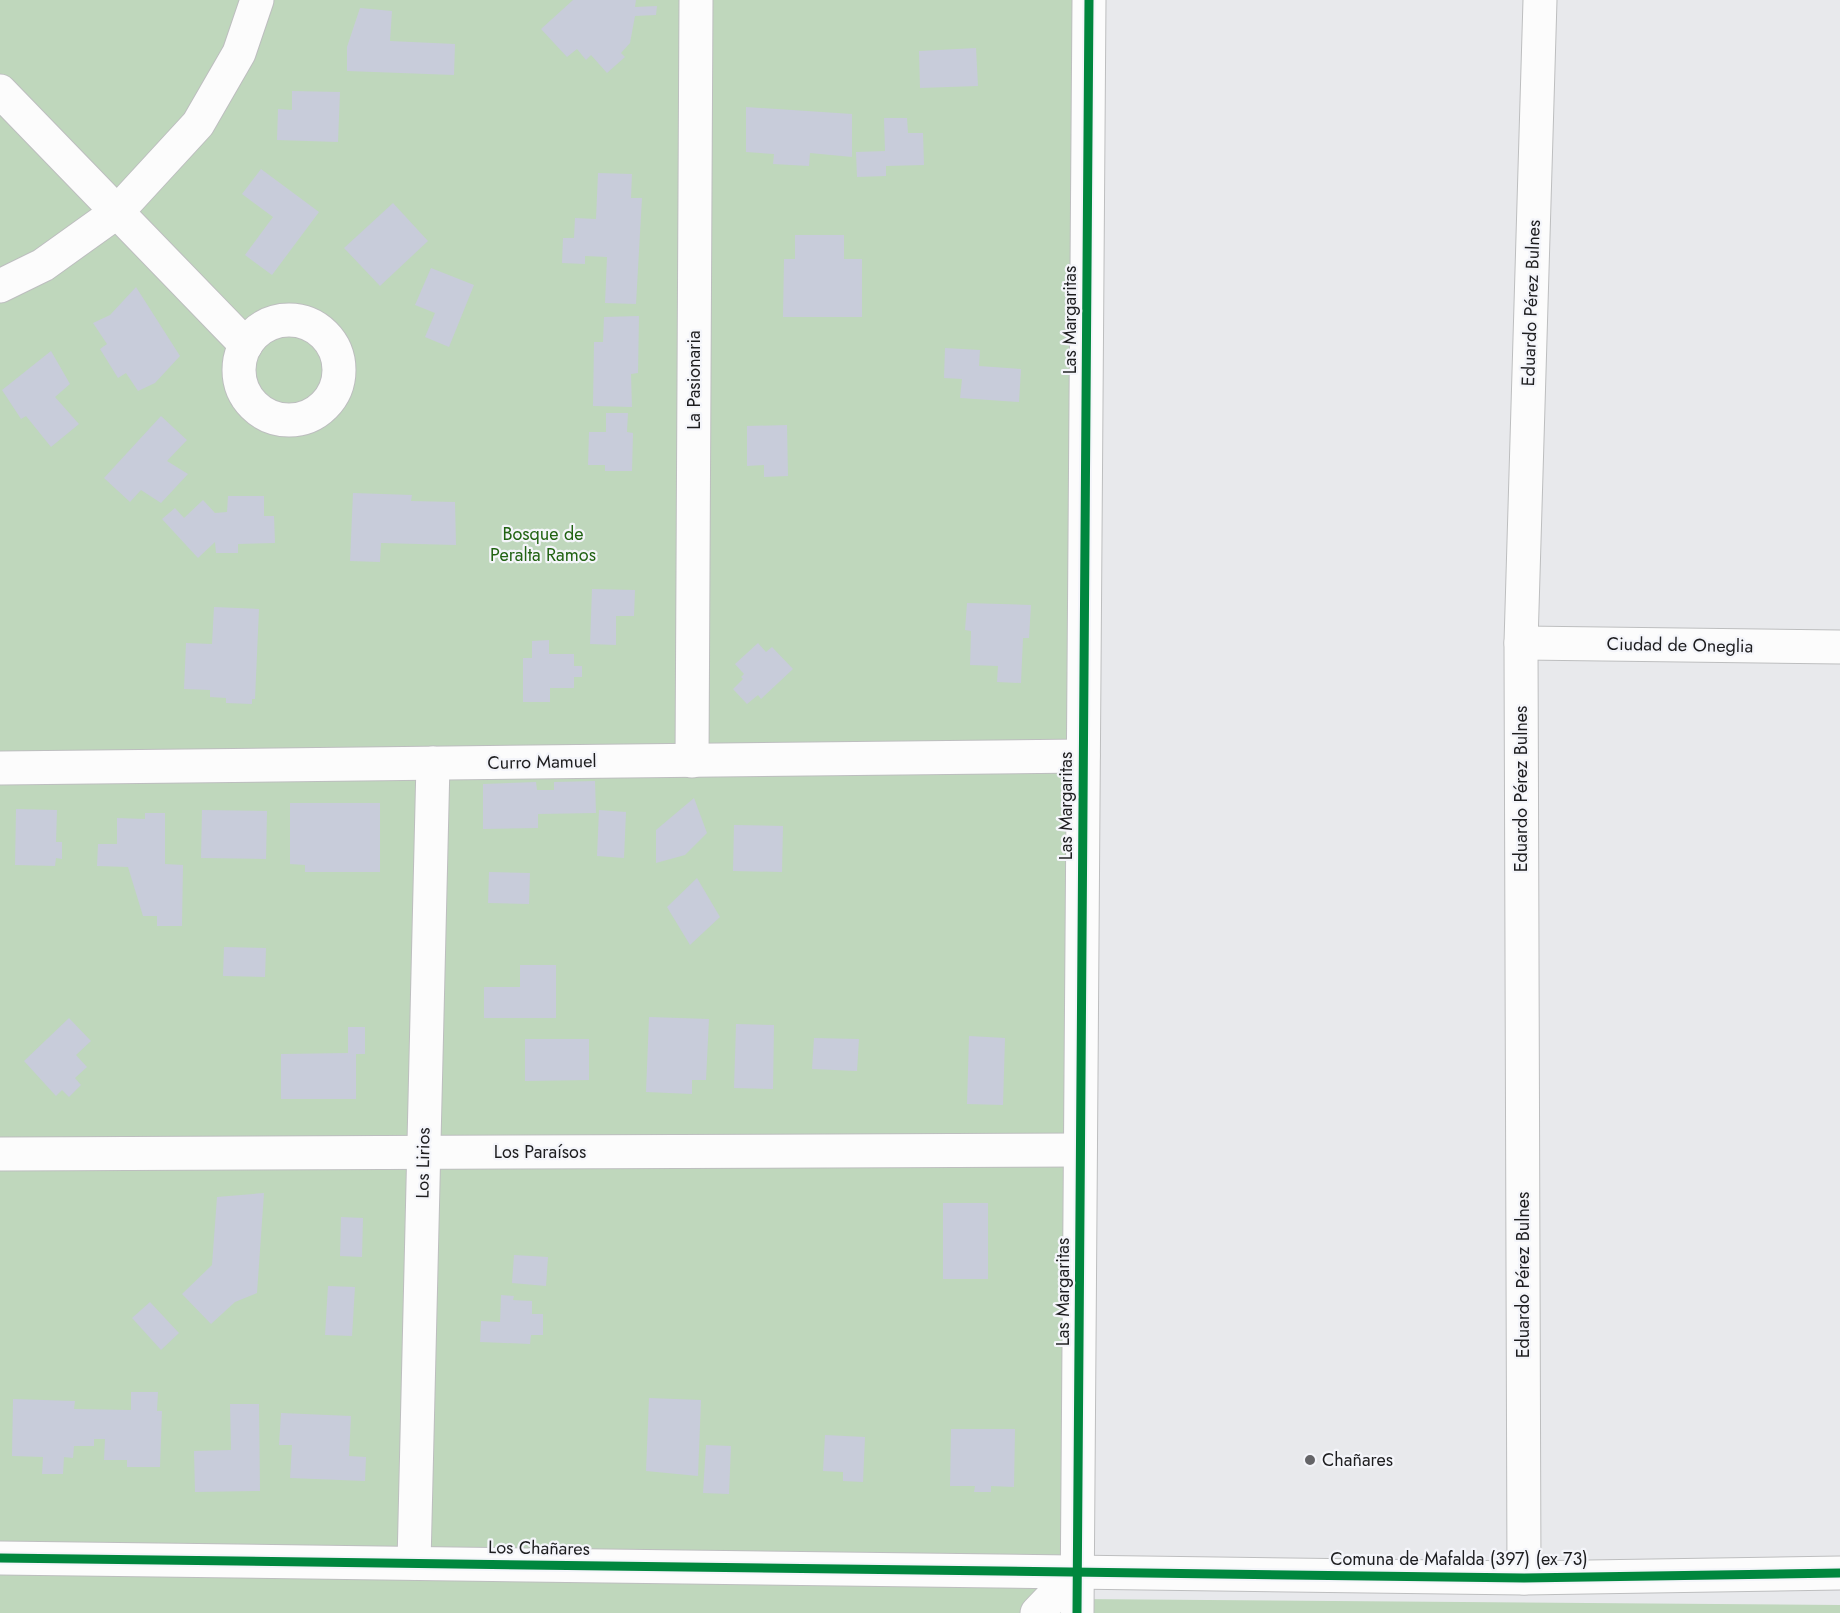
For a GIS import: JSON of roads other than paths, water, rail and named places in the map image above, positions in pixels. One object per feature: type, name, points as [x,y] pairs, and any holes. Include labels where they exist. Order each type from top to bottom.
[{"type":"street","points":[[0,285],[43,265],[117,212],[198,124],[239,53],[257,0]]},
{"type":"street","name":"La Pasionaria","points":[[692,761],[696,0]]},
{"type":"street","name":"Las Margaritas","points":[[1077,1613],[1089,0]]},
{"type":"street","name":"Eduardo Pérez Bulnes","points":[[1524,1578],[1521,643],[1540,0]]},
{"type":"street","points":[[0,91],[246,345]]},
{"type":"street","name":"Ciudad de Oneglia","points":[[1521,643],[1840,647]]},
{"type":"street","name":"Curro Mamuel","points":[[0,768],[1083,756]]},
{"type":"street","name":"Los Lirios","points":[[414,1563],[433,763]]},
{"type":"street","name":"Los Paraísos","points":[[0,1154],[1080,1150]]},
{"type":"street","name":"Los Chañares","points":[[0,1558],[1077,1571]]},
{"type":"street","points":[[1037,1613],[1077,1571]]},
{"type":"street","name":"Comuna de Mafalda (397) (ex 73)","points":[[1077,1571],[1524,1578],[1840,1573]]},
{"type":"place","name":"Chañares","points":[[1310,1460]]},
{"type":"park label","name":"Bosque de Peralta Ramos","points":[[543,544]]}]
